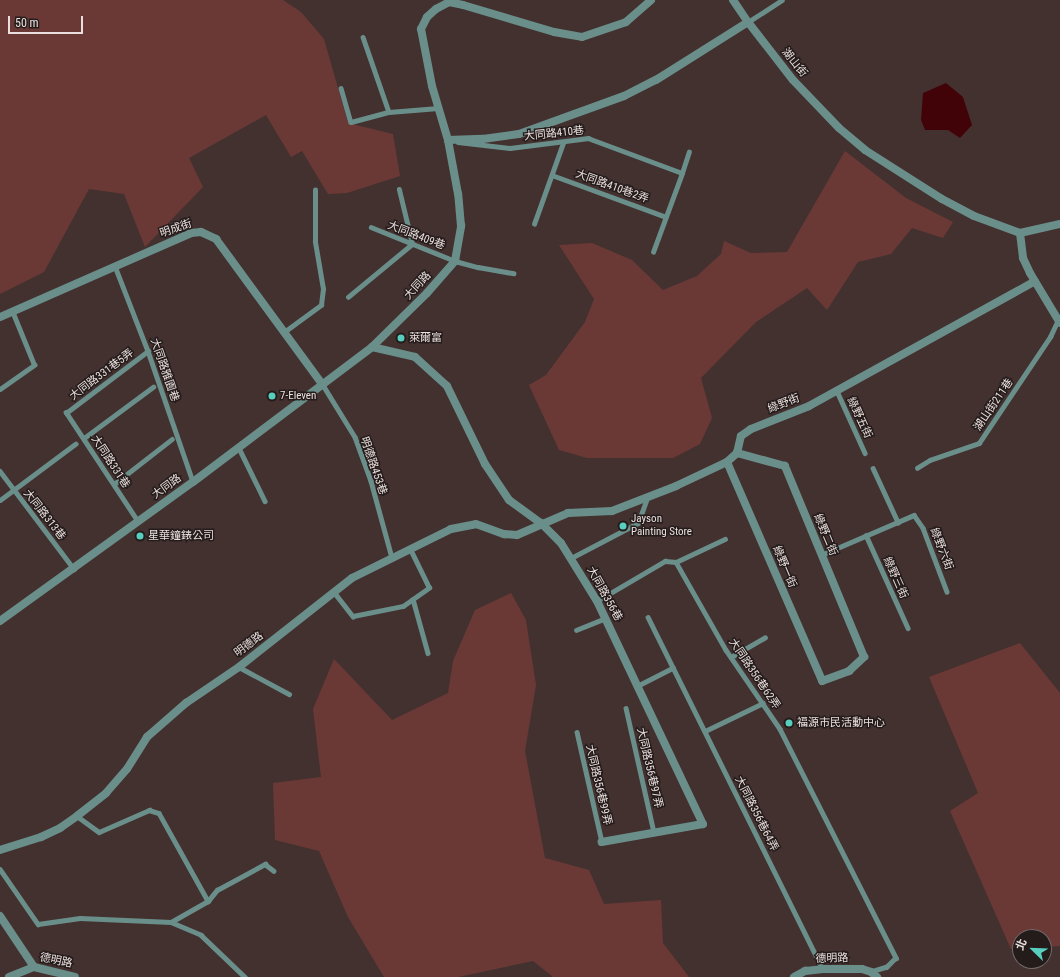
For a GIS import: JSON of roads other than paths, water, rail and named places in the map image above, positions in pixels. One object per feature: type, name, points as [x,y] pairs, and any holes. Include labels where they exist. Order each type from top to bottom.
[{"type":"street","name":"大同路","points":[[0,621],[193,482],[372,347],[428,293],[455,260],[461,226],[448,140],[438,108],[421,29],[436,8],[449,2],[554,32],[582,36],[626,22],[650,0]]},
{"type":"street","name":"湖山街","points":[[733,0],[793,80],[839,128],[865,150],[968,213],[1020,233]]},
{"type":"street","points":[[448,140],[483,139],[519,134],[617,99],[656,80],[748,22]]},
{"type":"street","points":[[1059,321],[1023,258],[1020,233],[1060,224]]},
{"type":"street","name":"明成街","points":[[0,316],[191,233],[201,232],[216,239],[323,385]]},
{"type":"street","name":"綠野街","points":[[541,523],[568,513],[612,512],[727,462],[737,453],[741,436],[751,429],[809,406],[1035,281]]},
{"type":"street","name":"大同路356巷","points":[[372,347],[415,357],[447,386],[485,464],[509,500],[541,523],[561,543],[606,618],[639,685],[703,824],[602,842]]},
{"type":"street","name":"綠野二街","points":[[737,453],[785,466],[864,657]]},
{"type":"street","name":"綠野一街","points":[[727,462],[822,681],[849,671],[864,657]]},
{"type":"street","name":"明德路","points":[[0,850],[41,837],[60,828],[77,816],[106,793],[127,769],[147,737],[186,703],[239,667],[333,590],[352,578],[451,529],[476,524],[504,534],[517,536],[541,523]]},
{"type":"street","points":[[0,916],[34,967]]},
{"type":"street","name":"德明路","points":[[10,977],[34,967],[75,977]]},
{"type":"street","name":"德明路","points":[[794,977],[806,971],[824,969],[874,974]]},
{"type":"lane","points":[[748,22],[782,0]]},
{"type":"lane","points":[[363,37],[389,112]]},
{"type":"lane","points":[[341,88],[351,122],[389,112],[438,108]]},
{"type":"lane","name":"大同路410巷","points":[[448,140],[471,146],[510,148],[563,143],[588,138],[682,173]]},
{"type":"lane","points":[[534,224],[563,143]]},
{"type":"lane","points":[[653,252],[689,152]]},
{"type":"lane","name":"大同路410巷2弄","points":[[552,175],[666,217]]},
{"type":"lane","points":[[284,332],[321,305],[323,289],[315,242],[316,190]]},
{"type":"lane","points":[[348,297],[412,244],[399,190]]},
{"type":"lane","name":"大同路409巷","points":[[371,228],[455,260],[478,267],[513,273]]},
{"type":"lane","name":"大同路雅園巷","points":[[115,266],[148,351],[193,482]]},
{"type":"lane","points":[[0,389],[34,365],[12,311]]},
{"type":"lane","name":"湖山街211巷","points":[[917,468],[930,460],[979,443],[1050,337],[1059,321]]},
{"type":"lane","name":"大同路331巷5弄","points":[[66,413],[148,351]]},
{"type":"lane","name":"明德路453巷","points":[[323,385],[355,437],[371,481],[392,558]]},
{"type":"lane","points":[[84,438],[153,387]]},
{"type":"lane","name":"綠野五街","points":[[837,391],[865,453]]},
{"type":"lane","name":"大同路331巷","points":[[66,413],[84,438],[138,522]]},
{"type":"lane","points":[[114,484],[172,438]]},
{"type":"lane","points":[[0,500],[75,444]]},
{"type":"lane","points":[[239,448],[265,501]]},
{"type":"lane","points":[[822,555],[898,522],[873,468]]},
{"type":"lane","name":"大同路313巷","points":[[0,471],[74,569]]},
{"type":"lane","points":[[571,558],[638,524],[646,498]]},
{"type":"lane","name":"綠野六街","points":[[898,522],[914,515],[923,528],[947,592]]},
{"type":"lane","name":"綠野三街","points":[[866,535],[908,628]]},
{"type":"lane","points":[[597,601],[665,561],[676,562],[725,539]]},
{"type":"lane","points":[[333,590],[353,616],[403,606],[429,588],[410,549]]},
{"type":"lane","name":"大同路356巷62弄","points":[[676,562],[731,657],[780,729],[833,829],[896,958],[887,967],[874,974]]},
{"type":"lane","points":[[413,599],[428,653]]},
{"type":"lane","name":"大同路356巷64弄","points":[[648,617],[824,969]]},
{"type":"lane","points":[[576,630],[606,618]]},
{"type":"lane","points":[[731,657],[765,637]]},
{"type":"lane","points":[[239,667],[289,694]]},
{"type":"lane","points":[[639,685],[673,668]]},
{"type":"lane","points":[[705,731],[763,703]]},
{"type":"lane","name":"大同路356巷97弄","points":[[626,708],[654,832]]},
{"type":"lane","name":"大同路356巷99弄","points":[[577,732],[602,842]]},
{"type":"lane","points":[[77,816],[99,832],[149,810],[159,813],[208,901]]},
{"type":"lane","points":[[171,922],[208,901],[217,890],[265,864],[274,871]]},
{"type":"lane","points":[[0,869],[38,924],[80,918],[171,922],[201,935],[245,977]]},
{"type":"place","name":"萊爾富","points":[[401,338]]},
{"type":"place","name":"7-Eleven","points":[[272,396]]},
{"type":"place","name":"Jayson Painting Store","points":[[623,526]]},
{"type":"place","name":"星華鐘錶公司","points":[[140,536]]},
{"type":"place","name":"福源市民活動中心","points":[[789,723]]}]
